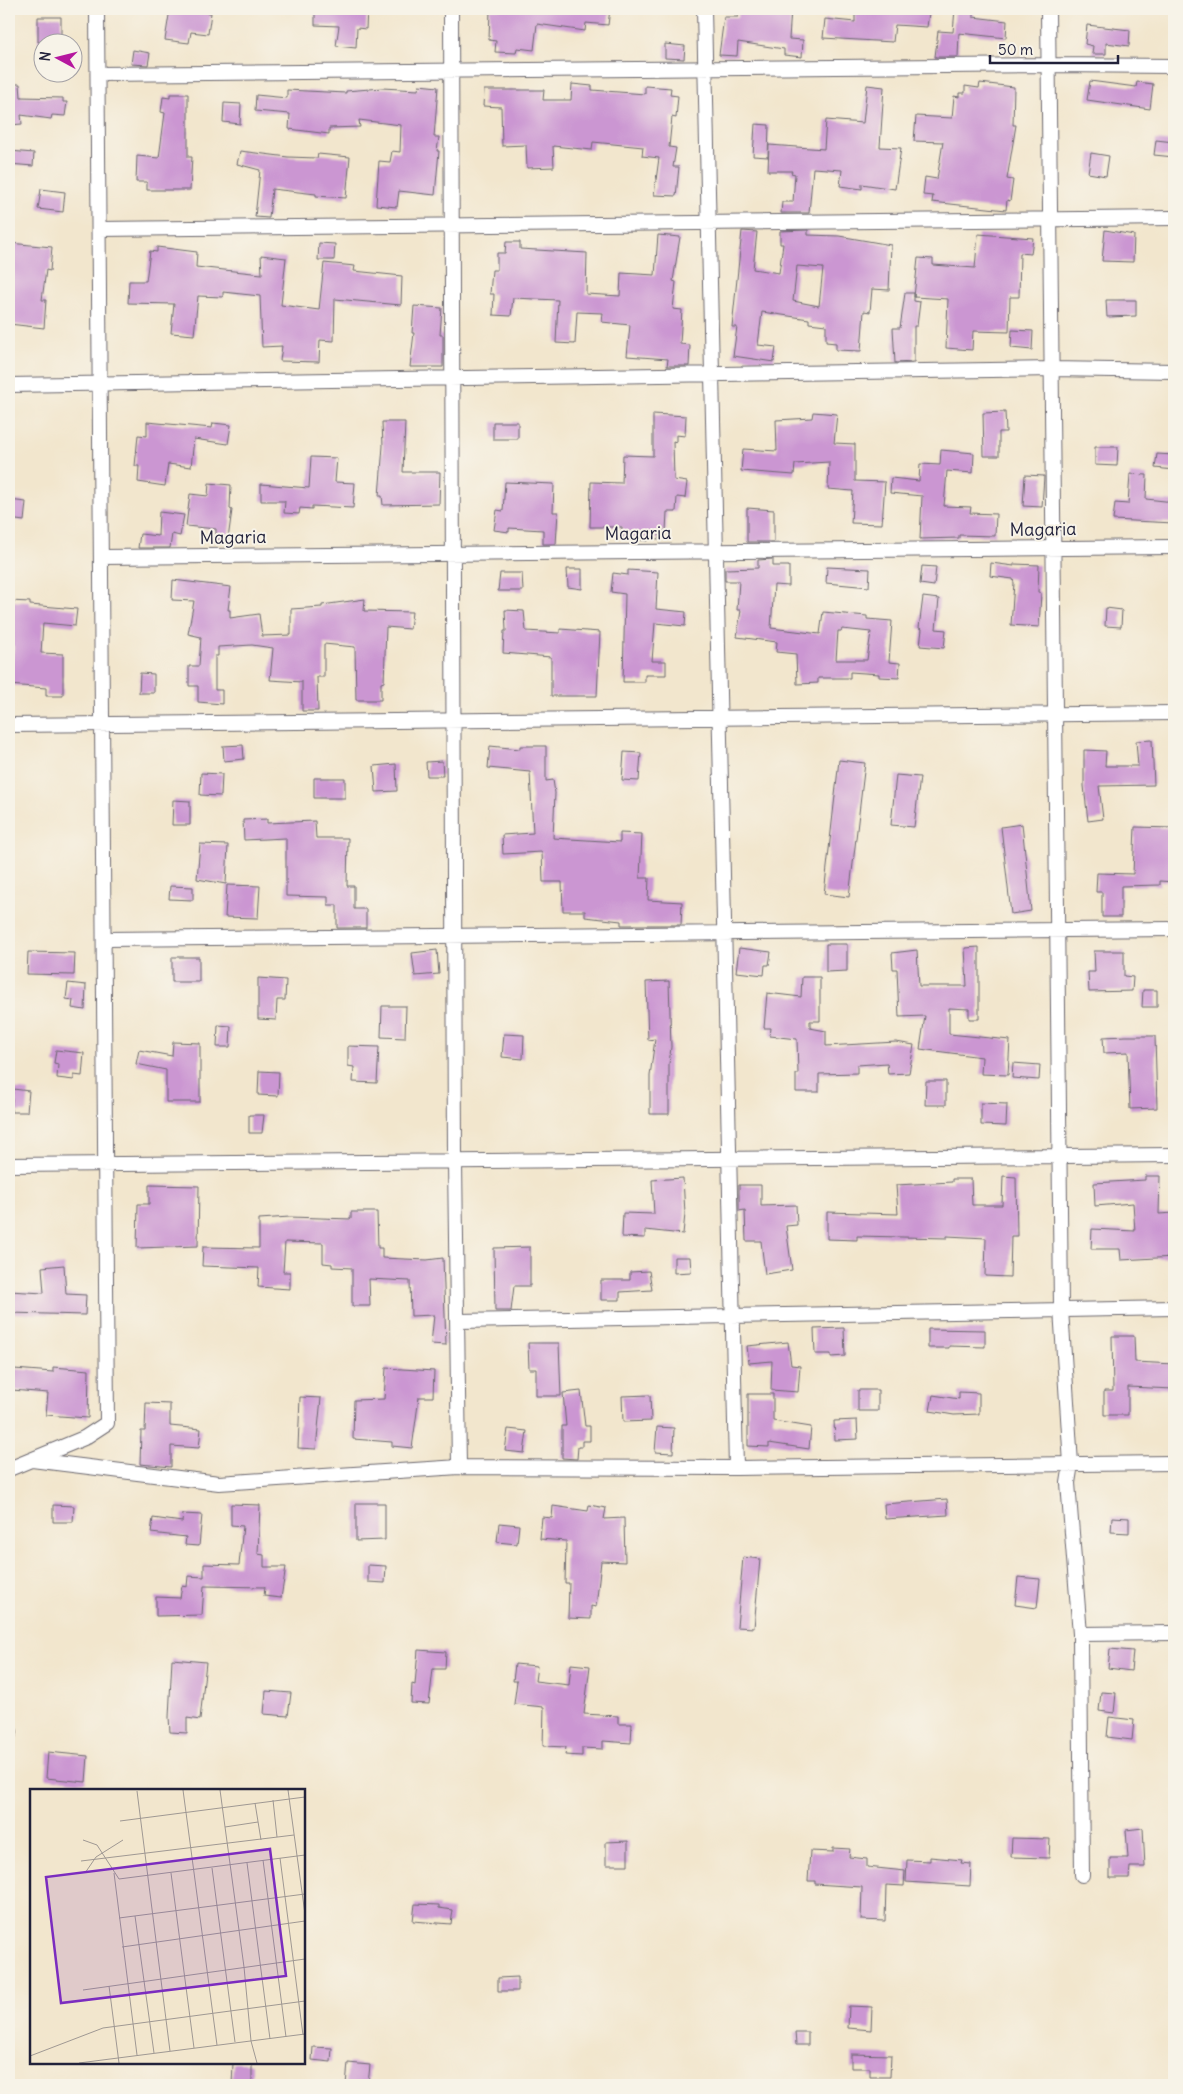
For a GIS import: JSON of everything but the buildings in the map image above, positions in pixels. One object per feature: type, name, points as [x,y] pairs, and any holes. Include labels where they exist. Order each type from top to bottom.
[{"type":"street","points":[[9,1469],[84,1438],[107,1422],[107,1165],[97,9]]},
{"type":"street","points":[[451,9],[456,1162],[460,1467]]},
{"type":"street","points":[[704,9],[736,1468]]},
{"type":"street","points":[[1048,9],[1061,1309],[1071,1464],[1068,1483],[1080,1634],[1082,1875]]},
{"type":"street","points":[[98,74],[1049,65],[1174,66]]},
{"type":"street","points":[[99,229],[1174,218]]},
{"type":"street","points":[[9,385],[1052,369],[1174,371]]},
{"type":"street","name":"Magaria","points":[[102,557],[1174,547]]},
{"type":"street","points":[[9,724],[1174,713]]},
{"type":"street","points":[[105,939],[1174,929]]},
{"type":"street","points":[[9,1165],[1174,1155]]},
{"type":"street","points":[[458,1321],[1174,1308]]},
{"type":"street","points":[[28,1460],[219,1483],[460,1467],[736,1468],[1174,1464]]},
{"type":"street","points":[[1080,1634],[1174,1633]]}]
